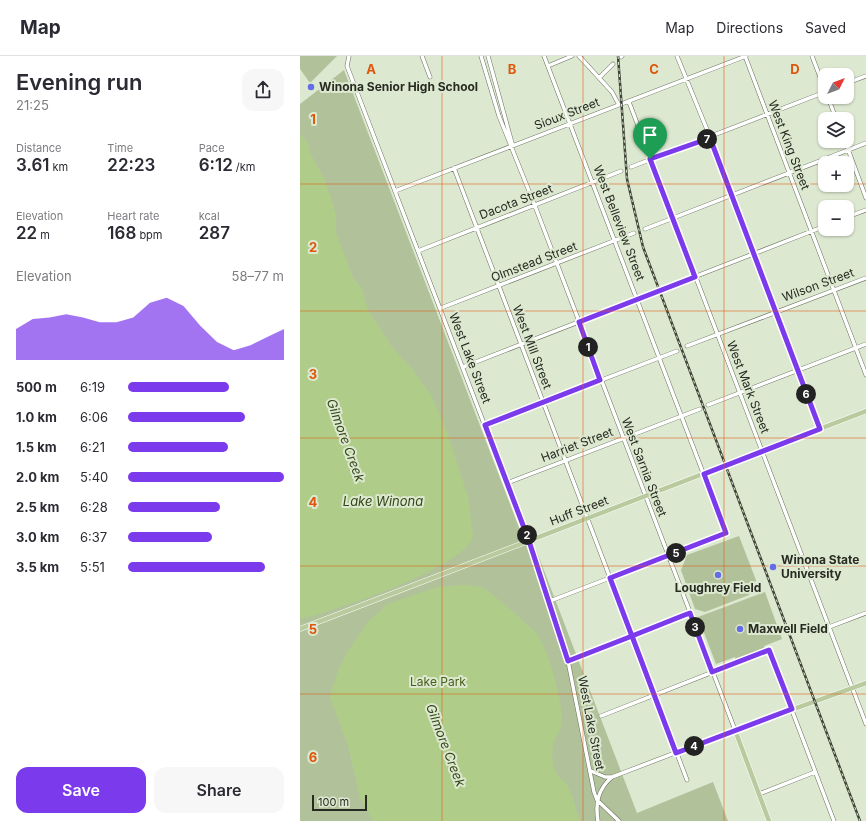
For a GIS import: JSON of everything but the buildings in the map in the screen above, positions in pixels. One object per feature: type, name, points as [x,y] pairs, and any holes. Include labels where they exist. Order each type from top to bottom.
[{"type":"main road","name":"Huff Street","points":[[300,629],[866,411]]},
{"type":"main road","points":[[734,730],[866,683]]},
{"type":"main road","name":"West Sarnia Street","points":[[734,730],[769,821]]},
{"type":"street","name":"West Lake Street","points":[[349,56],[348,66],[441,308],[550,600],[568,661],[597,800],[596,810],[598,821]]},
{"type":"street","points":[[422,56],[430,77]]},
{"type":"street","name":"West Sarnia Street","points":[[481,56],[491,93],[506,133],[557,263],[600,380],[734,730]]},
{"type":"street","name":"West Sarnia Street","points":[[488,56],[512,146]]},
{"type":"street","name":"West Belleview Street","points":[[544,56],[726,533],[668,556]]},
{"type":"street","points":[[548,66],[572,56]]},
{"type":"street","points":[[579,56],[612,92],[618,105]]},
{"type":"street","points":[[677,56],[710,138],[730,196],[820,429]]},
{"type":"street","name":"Sioux Street","points":[[395,191],[745,56]]},
{"type":"street","name":"West King Street","points":[[745,56],[866,375]]},
{"type":"street","points":[[812,56],[818,72]]},
{"type":"street","points":[[599,78],[613,64]]},
{"type":"street","points":[[854,80],[866,76]]},
{"type":"street","points":[[631,167],[710,138],[818,94]]},
{"type":"street","name":"West Mark Street","points":[[629,102],[866,724]]},
{"type":"street","points":[[645,229],[866,143]]},
{"type":"street","points":[[848,150],[866,198]]},
{"type":"street","name":"West Mill Street","points":[[454,168],[542,403],[687,780]]},
{"type":"street","name":"Dacota Street","points":[[418,251],[621,171]]},
{"type":"street","points":[[854,214],[866,210]]},
{"type":"street","points":[[463,367],[818,228]]},
{"type":"street","name":"Olmstead Street","points":[[441,308],[634,233]]},
{"type":"street","name":"Wilson Street","points":[[687,346],[866,278]]},
{"type":"street","points":[[708,405],[866,344]]},
{"type":"street","points":[[485,425],[677,351]]},
{"type":"street","name":"Harriet Street","points":[[507,483],[700,409]]},
{"type":"street","points":[[550,600],[668,556]]},
{"type":"street","points":[[568,661],[690,613]]},
{"type":"street","points":[[829,627],[866,613]]},
{"type":"street","points":[[601,716],[769,650],[834,821]]},
{"type":"street","points":[[591,771],[605,778],[612,777],[734,730]]},
{"type":"street","points":[[759,794],[815,772]]},
{"type":"street","points":[[612,777],[602,787],[597,800],[619,821]]},
{"type":"green space","points":[[300,56],[337,56],[310,83],[300,69]]},
{"type":"green space","name":"Lake Park","points":[[344,70],[523,538],[535,547],[637,813],[713,782],[728,821],[300,821],[300,104]]},
{"type":"green space","name":"Loughrey Field","points":[[739,536],[756,580],[749,595],[705,612],[695,609],[681,570],[687,555]]},
{"type":"green space","name":"Maxwell Field","points":[[765,592],[782,639],[764,646],[765,650],[736,661],[735,657],[716,664],[698,617]]},
{"type":"water","name":"Lake Winona","points":[[300,134],[307,142],[310,153],[325,180],[336,215],[336,233],[353,278],[362,289],[368,310],[391,346],[412,369],[431,395],[448,435],[468,497],[473,537],[464,549],[446,562],[422,575],[367,598],[300,619]]},
{"type":"water","name":"Gilmore Creek","points":[[465,585],[481,587],[487,590],[532,629],[541,641],[550,664],[558,692],[562,717],[560,730],[554,740],[552,759],[557,774],[568,787],[580,821],[373,821],[360,797],[348,746],[330,697],[339,668],[350,648],[369,621],[388,604],[438,587]]},
{"type":"railway","points":[[618,56],[627,179],[643,247],[860,821]]},
{"type":"place","name":"Winona Senior High School","points":[[311,87]]},
{"type":"place","name":"Winona State University","points":[[773,567]]},
{"type":"place","name":"Loughrey Field","points":[[718,575]]},
{"type":"place","name":"Maxwell Field","points":[[740,629]]},
{"type":"route","points":[[650,159],[695,277],[579,322],[600,380],[485,425],[550,600],[568,661],[627,638],[632,636],[682,616],[686,615],[690,613],[712,672],[769,650],[792,709],[676,753],[655,699],[652,689],[632,636],[610,578],[726,533],[704,474],[820,429],[797,371],[778,316],[730,196],[710,138],[650,159]]}]
